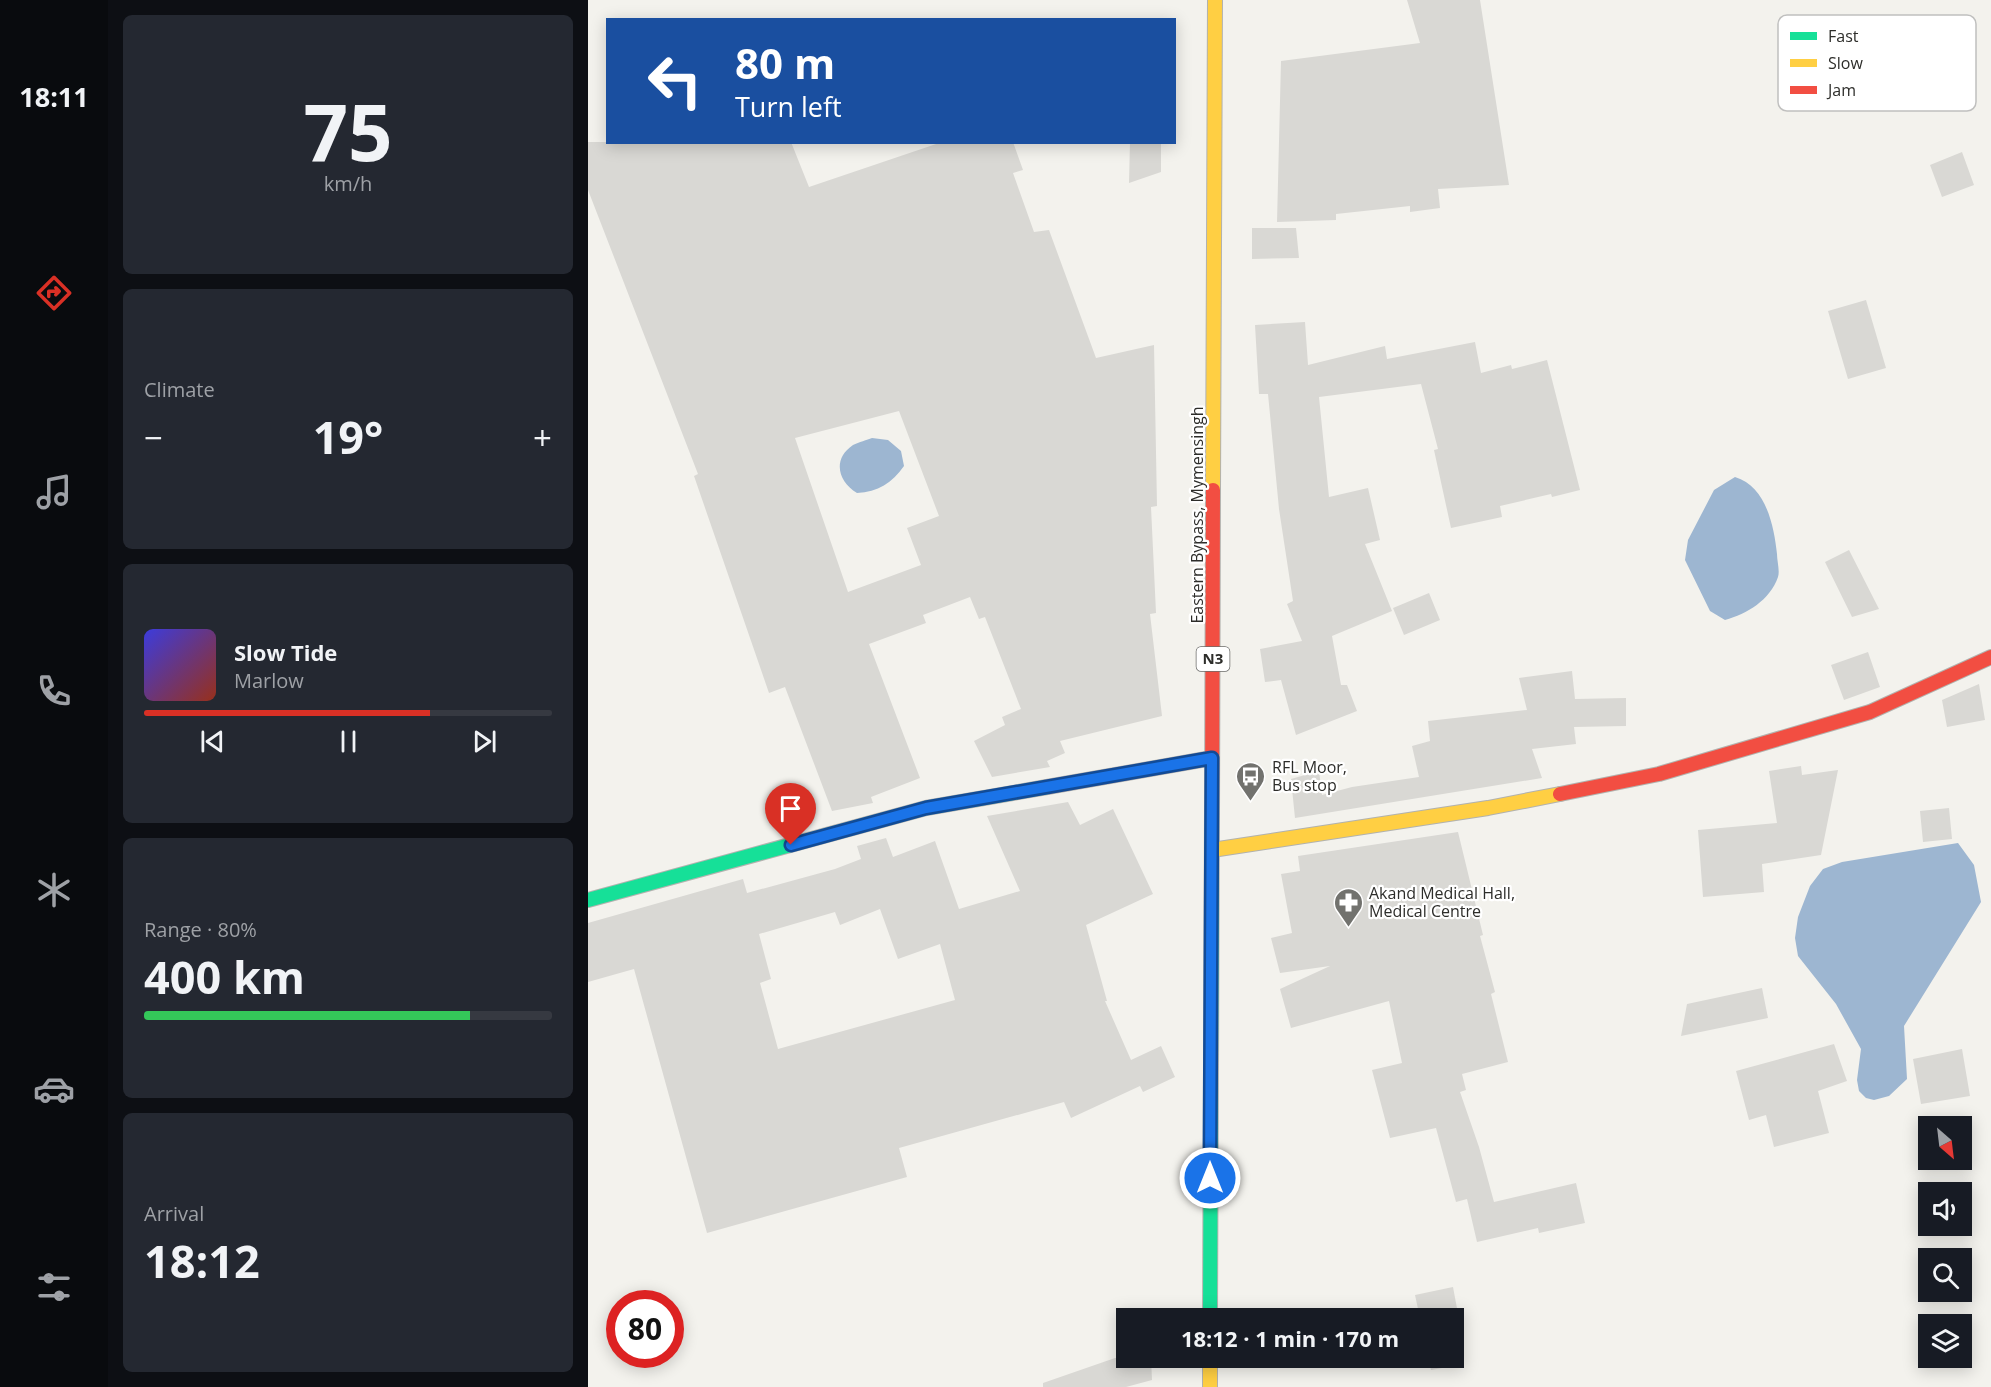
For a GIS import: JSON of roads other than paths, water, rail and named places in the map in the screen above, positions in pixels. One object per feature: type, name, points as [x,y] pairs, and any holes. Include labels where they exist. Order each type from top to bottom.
[{"type":"main road","name":"Eastern Bypass, Mymensingh","points":[[1210,1308],[1215,0]]},
{"type":"main road","points":[[1212,850],[1488,808],[1659,774],[1870,712],[1991,657]]},
{"type":"main road","points":[[588,900],[926,808],[1212,758]]},
{"type":"main road","points":[[1210,1368],[1210,1387]]},
{"type":"water","points":[[872,438],[888,440],[901,451],[904,466],[884,486],[872,491],[857,493],[845,483],[840,463],[846,451],[853,445]]},
{"type":"water","points":[[1735,477],[1754,489],[1766,508],[1774,531],[1779,575],[1769,593],[1757,605],[1725,620],[1710,611],[1685,560],[1688,540],[1714,490]]},
{"type":"water","points":[[1958,843],[1974,865],[1981,902],[1904,1026],[1907,1079],[1889,1096],[1874,1100],[1866,1098],[1859,1091],[1857,1080],[1861,1049],[1836,1004],[1798,956],[1795,938],[1798,917],[1810,886],[1823,869],[1842,862]]},
{"type":"place","name":"RFL Moor, Bus stop","points":[[1251,802]]},
{"type":"place","name":"Akand Medical Hall, Medical Centre","points":[[1348,928]]}]
